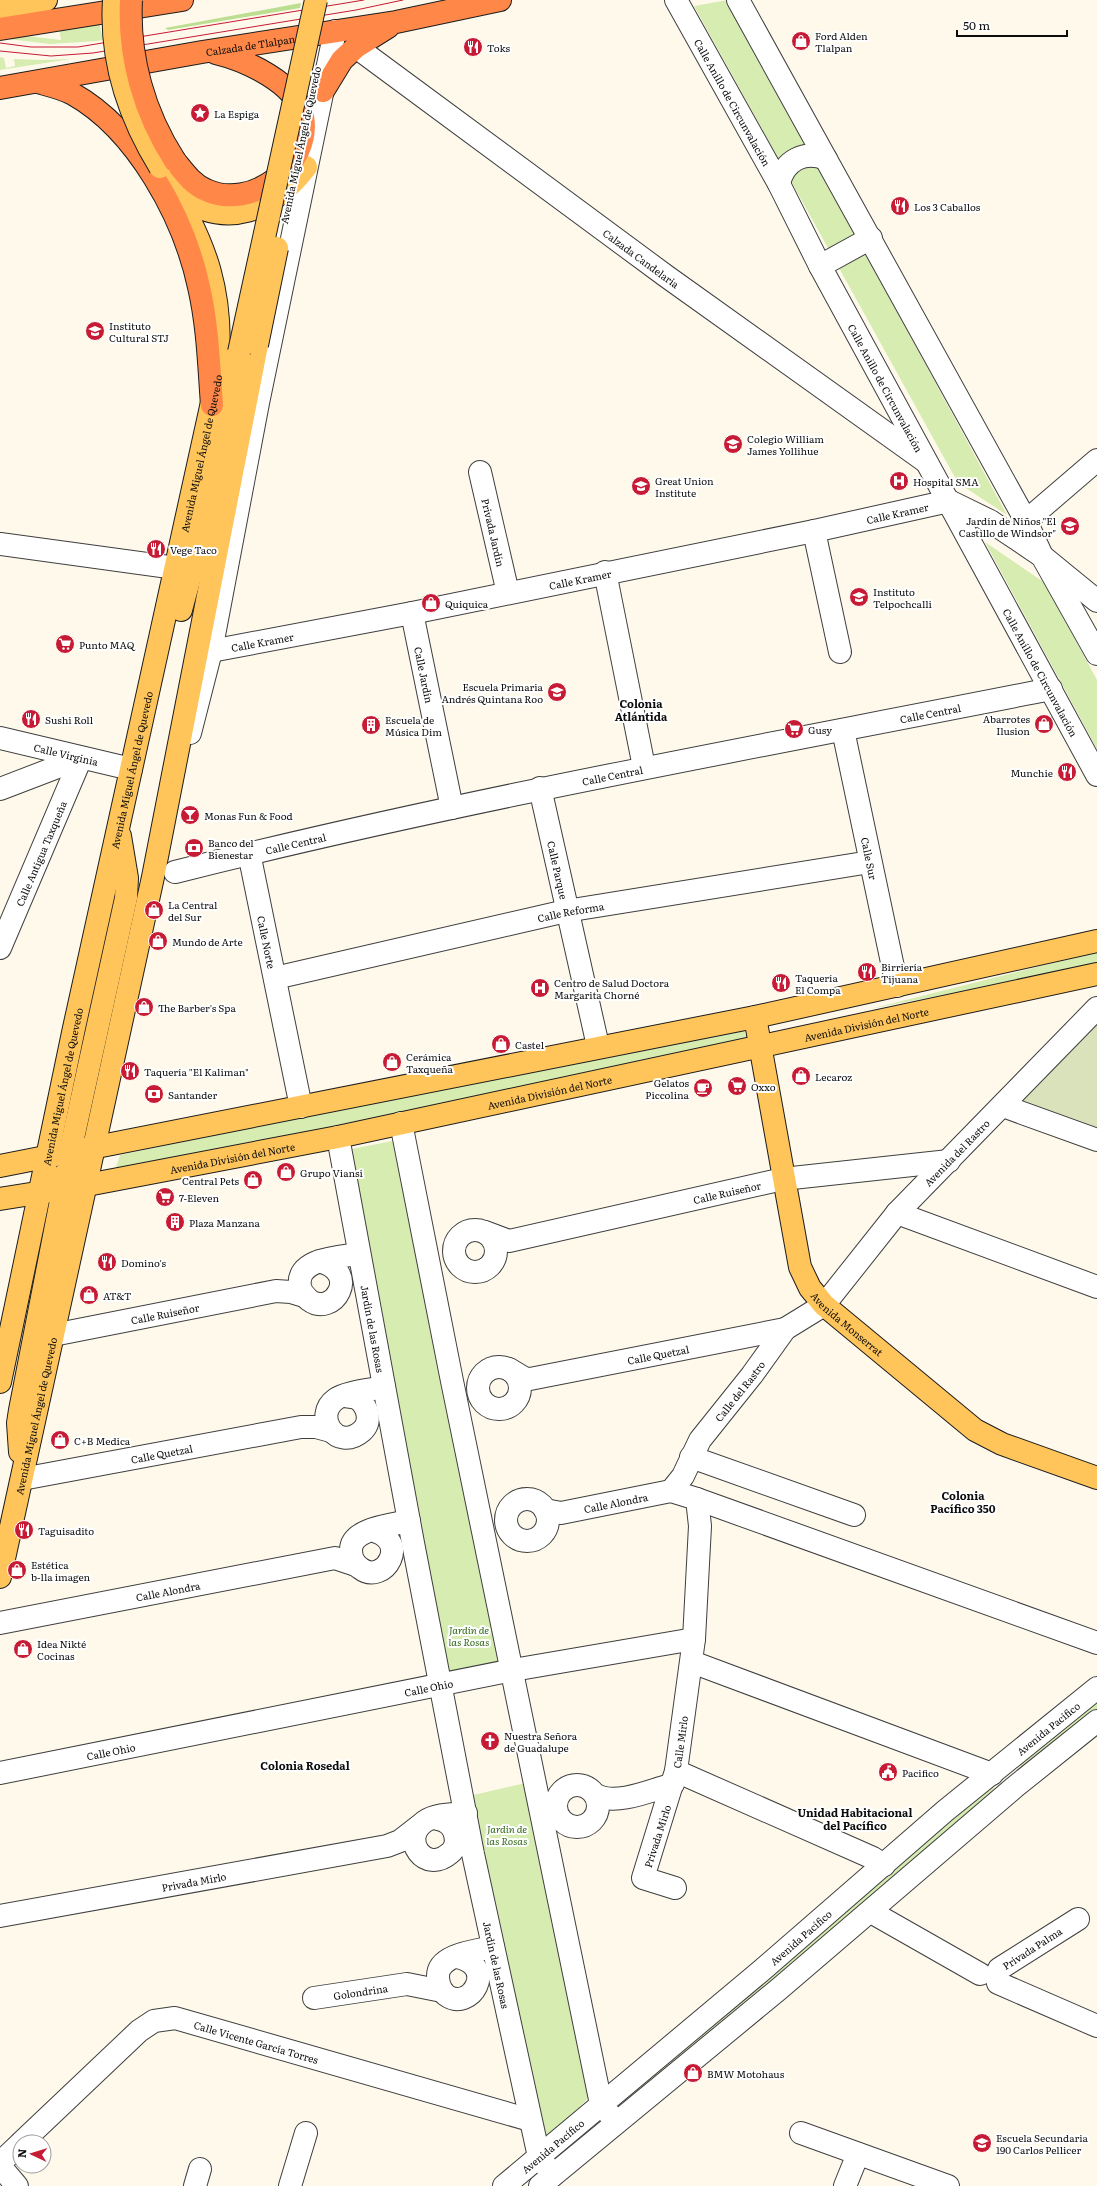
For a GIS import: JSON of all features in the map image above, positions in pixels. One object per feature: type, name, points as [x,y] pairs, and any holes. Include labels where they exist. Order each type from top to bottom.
[{"type":"highway","points":[[131,0],[132,38],[140,84],[161,138],[168,164],[206,190],[224,195],[242,194],[267,184],[283,173],[296,156],[303,139],[304,123],[301,110],[294,98],[280,83],[246,62],[214,52],[202,52]]},
{"type":"highway","points":[[0,29],[182,0]]},
{"type":"highway","name":"Calzada de Tlalpan","points":[[0,88],[202,52],[396,22],[500,0]]},
{"type":"highway","points":[[323,90],[342,60],[356,47],[396,22]]},
{"type":"highway","points":[[40,82],[72,93],[112,125],[136,153],[169,204],[187,244],[199,288],[208,343],[212,405]]},
{"type":"main road","points":[[0,5],[7,0]]},
{"type":"main road","points":[[0,8],[46,0]]},
{"type":"main road","name":"Avenida Miguel Ángel de Quevedo","points":[[114,0],[114,45],[123,87],[142,136],[168,164],[178,196],[199,238],[212,274],[219,316],[247,347]]},
{"type":"main road","points":[[142,718],[172,641],[201,536],[247,347],[316,0]]},
{"type":"main road","name":"Avenida Miguel Ángel de Quevedo","points":[[0,1577],[87,1185],[153,877],[175,761],[247,347],[331,0]]},
{"type":"main road","points":[[178,196],[192,205],[216,213],[246,212],[269,203],[280,196],[306,167]]},
{"type":"main road","name":"Avenida Miguel Ángel de Quevedo","points":[[0,1382],[118,827],[212,405],[247,347]]},
{"type":"main road","points":[[87,1185],[74,1170],[70,1152],[126,898],[126,871],[118,827]]},
{"type":"main road","points":[[0,1166],[301,1107],[598,1046],[755,1017],[1097,941]]},
{"type":"main road","name":"Avenida División del Norte","points":[[0,1199],[87,1185],[338,1137],[761,1048],[1097,974]]},
{"type":"main road","name":"Avenida Monserrat","points":[[755,1017],[800,1267],[810,1288],[824,1305],[975,1430],[1002,1444],[1097,1478]]},
{"type":"main road","points":[[22,1480],[18,1423],[65,1179],[62,1170],[55,1160],[47,1156]]},
{"type":"street","name":"Calle Anillo de Circunvalación","points":[[676,0],[779,184],[820,266],[1052,689],[1097,775]]},
{"type":"street","points":[[738,0],[871,238],[1026,521],[1042,556],[1097,654]]},
{"type":"street","name":"Avenida Miguel Ángel de Quevedo","points":[[175,761],[189,735],[211,651],[247,347],[306,167],[335,31]]},
{"type":"street","name":"Calzada Candelaria","points":[[356,47],[660,272],[929,464]]},
{"type":"street","points":[[779,184],[783,171],[798,157],[812,155],[826,159]]},
{"type":"street","points":[[820,266],[871,238]]},
{"type":"street","points":[[1026,521],[1097,460]]},
{"type":"street","name":"Privada Jardín","points":[[480,472],[508,593]]},
{"type":"street","points":[[948,501],[990,521],[1042,556],[1097,601]]},
{"type":"street","name":"Calle Kramer","points":[[211,651],[412,613],[604,572],[814,531],[948,501]]},
{"type":"street","points":[[814,531],[840,652]]},
{"type":"street","points":[[0,544],[176,568]]},
{"type":"street","points":[[604,572],[644,767]]},
{"type":"street","name":"Calle Jardín","points":[[412,613],[452,808]]},
{"type":"street","name":"Calle Central","points":[[175,872],[249,853],[540,788],[1052,689]]},
{"type":"street","name":"Calle Sur","points":[[843,730],[897,986]]},
{"type":"street","name":"Calle Virginia","points":[[0,738],[132,769]]},
{"type":"street","points":[[0,789],[81,758]]},
{"type":"street","name":"Calle Antigua Taxqueña","points":[[0,948],[81,758]]},
{"type":"street","name":"Calle Parque","points":[[540,788],[566,911],[598,1046]]},
{"type":"street","name":"Calle Norte","points":[[249,853],[301,1107]]},
{"type":"street","name":"Calle Reforma","points":[[275,978],[566,911],[870,862]]},
{"type":"street","name":"Avenida del Rastro","points":[[824,1305],[897,1213],[1097,1008]]},
{"type":"street","points":[[1003,1106],[1097,1140]]},
{"type":"street","points":[[401,1123],[433,1278],[452,1381],[601,2104],[616,2122]]},
{"type":"street","name":"Jardín de las Rosas","points":[[338,1137],[409,1522],[474,1854],[530,2120],[539,2157],[547,2181]]},
{"type":"street","name":"Calle Ruiseñor","points":[[509,1241],[783,1179],[949,1161]]},
{"type":"street","points":[[897,1213],[1097,1287]]},
{"type":"street","points":[[425,1240],[475,1232],[509,1241],[484,1267],[433,1278]]},
{"type":"street","points":[[475,1232],[493,1240],[496,1251],[484,1267],[466,1270],[459,1264],[454,1256],[454,1247],[458,1238],[475,1232]]},
{"type":"street","points":[[359,1254],[312,1266],[300,1283],[304,1296],[312,1302],[321,1304],[367,1294]]},
{"type":"street","points":[[312,1266],[330,1264],[339,1272],[342,1283],[338,1294],[330,1302]]},
{"type":"street","name":"Calle Ruiseñor","points":[[53,1335],[276,1291],[289,1285],[312,1266]]},
{"type":"street","name":"Calle Ruiseñor","points":[[276,1291],[291,1292],[304,1296]]},
{"type":"street","name":"Calle del Rastro","points":[[671,1491],[683,1476],[700,1440],[785,1329],[824,1305]]},
{"type":"street","name":"Calle Quetzal","points":[[530,1379],[785,1329]]},
{"type":"street","points":[[488,1408],[478,1393],[478,1384],[482,1376],[490,1369],[499,1367],[509,1369],[524,1378],[530,1379]]},
{"type":"street","points":[[509,1369],[517,1377],[520,1389],[516,1400]]},
{"type":"street","points":[[452,1381],[482,1376]]},
{"type":"street","points":[[459,1414],[488,1408],[500,1409],[509,1407],[516,1400],[530,1379]]},
{"type":"street","points":[[384,1387],[338,1400],[327,1418],[331,1431],[338,1436],[347,1438],[392,1428]]},
{"type":"street","points":[[338,1400],[357,1398],[365,1406],[368,1418],[365,1429],[356,1436]]},
{"type":"street","name":"Calle Quetzal","points":[[301,1427],[314,1420],[338,1400]]},
{"type":"street","name":"Calle Quetzal","points":[[22,1480],[301,1427],[316,1427],[331,1431]]},
{"type":"street","points":[[691,1457],[854,1515]]},
{"type":"street","points":[[671,1491],[696,1498],[1097,1643]]},
{"type":"street","name":"Calle Alondra","points":[[551,1514],[671,1491]]},
{"type":"street","points":[[694,1640],[700,1526],[696,1498]]},
{"type":"street","points":[[487,1546],[518,1540],[528,1542],[538,1539],[545,1531],[551,1514],[538,1502],[528,1499],[518,1501],[510,1508],[506,1516],[507,1526],[511,1534],[518,1540]]},
{"type":"street","points":[[480,1514],[510,1508]]},
{"type":"street","points":[[335,1558],[363,1534],[409,1522]]},
{"type":"street","points":[[363,1534],[382,1533],[390,1541],[393,1552],[389,1563],[381,1571]]},
{"type":"street","points":[[363,1534],[351,1552],[356,1565],[363,1570],[372,1572],[381,1571],[417,1562]]},
{"type":"street","name":"Calle Alondra","points":[[0,1623],[335,1558],[356,1565]]},
{"type":"street","name":"Calle Mirlo","points":[[675,1778],[694,1640]]},
{"type":"street","name":"Calle Ohio","points":[[0,1773],[512,1670],[694,1640]]},
{"type":"street","points":[[692,1662],[997,1770],[1016,1786]]},
{"type":"street","name":"Avenida Pacífico","points":[[504,2186],[761,1971],[884,1865],[945,1810],[997,1770],[1068,1710],[1097,1688]]},
{"type":"street","points":[[547,2181],[616,2122],[871,1912],[1016,1786],[1097,1721]]},
{"type":"street","points":[[560,1793],[557,1802],[557,1811],[561,1820],[569,1825],[578,1827],[588,1824],[595,1817],[605,1798],[675,1778],[872,1858],[884,1865]]},
{"type":"street","name":"Privada Mirlo","points":[[675,1778],[643,1878],[675,1888]]},
{"type":"street","points":[[538,1798],[560,1793],[569,1787],[579,1785],[589,1788],[605,1798]]},
{"type":"street","name":"Privada Mirlo","points":[[0,1916],[387,1846],[400,1841],[426,1823],[466,1813]]},
{"type":"street","points":[[444,1859],[453,1851],[456,1840],[453,1829],[445,1821],[426,1823],[414,1836],[415,1845],[419,1853],[426,1859],[435,1861],[474,1854]]},
{"type":"street","points":[[545,1830],[569,1825]]},
{"type":"street","name":"Privada Mirlo","points":[[387,1846],[401,1847],[419,1853]]},
{"type":"street","points":[[871,1912],[989,1978],[1097,2026]]},
{"type":"street","name":"Privada Palma","points":[[989,1978],[996,1976],[999,1969],[1078,1919]]},
{"type":"street","name":"Golondrina","points":[[407,1984],[449,1961],[493,1947]]},
{"type":"street","points":[[467,1997],[476,1989],[479,1978],[477,1967],[468,1959],[449,1961],[438,1974],[438,1983],[442,1991],[454,1998],[467,1997],[502,1988]]},
{"type":"street","name":"Golondrina","points":[[314,1998],[407,1984],[442,1991]]},
{"type":"street","name":"Calle Vicente García Torres","points":[[30,2134],[139,2031],[154,2020],[175,2018],[530,2120]]},
{"type":"street","points":[[290,2186],[306,2133]]},
{"type":"street","points":[[801,2133],[948,2186]]},
{"type":"street","name":"Calle Vicente García Torres","points":[[0,2164],[12,2152]]},
{"type":"street","points":[[845,2186],[858,2154]]},
{"type":"street","points":[[0,2164],[17,2186]]},
{"type":"green space","points":[[728,0],[1007,515],[958,483],[694,6]]},
{"type":"green space","points":[[301,3],[300,8],[168,30],[165,28]]},
{"type":"green space","points":[[99,22],[103,40],[50,44],[0,38],[9,34],[61,40],[59,28]]},
{"type":"green space","points":[[0,57],[4,58],[6,68],[15,66],[14,59],[71,59],[0,70]]},
{"type":"green space","points":[[985,542],[1045,583],[1097,680],[1097,749]]},
{"type":"green space","points":[[1097,952],[1097,965],[870,1009]]},
{"type":"green space","points":[[1097,1015],[1097,1133],[1011,1104]]},
{"type":"green space","points":[[743,1026],[748,1043],[114,1173],[120,1155]]},
{"type":"green space","name":"Jardín de las Rosas","points":[[397,1140],[509,1663],[442,1676],[347,1150]]},
{"type":"green space","points":[[1097,1702],[1097,1713],[1023,1769],[1016,1762]]},
{"type":"green space","points":[[1000,1779],[982,1805],[630,2100],[615,2107]]},
{"type":"green space","name":"Jardin de las Rosas","points":[[530,1782],[595,2091],[570,2117],[541,2141],[465,1797]]},
{"type":"tram line","points":[[0,43],[31,47],[78,47],[364,0]]},
{"type":"tram line","points":[[0,51],[51,56],[93,53],[356,10],[403,0]]},
{"type":"place","name":"Ford Alden Tlalpan","points":[[801,41]]},
{"type":"place","name":"Toks","points":[[473,47]]},
{"type":"place","name":"La Espiga","points":[[200,113]]},
{"type":"place","name":"Los 3 Caballos","points":[[900,206]]},
{"type":"place","name":"Instituto Cultural STJ","points":[[95,331]]},
{"type":"place","name":"Colegio William James Yollihue","points":[[733,444]]},
{"type":"place","name":"Hospital SMA","points":[[899,481]]},
{"type":"place","name":"Great Union Institute","points":[[641,486]]},
{"type":"place","name":"Jardín de Niños \"El Castillo de Windsor\"","points":[[1070,526]]},
{"type":"place","name":"Vege Taco","points":[[156,549]]},
{"type":"place","name":"Instituto Telpochcalli","points":[[859,597]]},
{"type":"place","name":"Quiquica","points":[[431,603]]},
{"type":"place","name":"Punto MAQ","points":[[65,644]]},
{"type":"place","name":"Escuela Primaria Andrés Quintana Roo","points":[[557,692]]},
{"type":"place","name":"Sushi Roll","points":[[31,719]]},
{"type":"place","name":"Abarrotes Ilusion","points":[[1044,724]]},
{"type":"place","name":"Escuela de Música Dim","points":[[371,725]]},
{"type":"place","name":"Gusy","points":[[794,729]]},
{"type":"place","name":"Munchie","points":[[1067,772]]},
{"type":"place","name":"Monas Fun & Food","points":[[190,815]]},
{"type":"place","name":"Banco del Bienestar","points":[[194,848]]},
{"type":"place","name":"La Central del Sur","points":[[154,910]]},
{"type":"place","name":"Mundo de Arte","points":[[158,941]]},
{"type":"place","name":"Birriería Tijuana","points":[[867,972]]},
{"type":"place","name":"Taquería El Compa","points":[[781,983]]},
{"type":"place","name":"Centro de Salud Doctora Margarita Chorné","points":[[540,988]]},
{"type":"place","name":"The Barber's Spa","points":[[144,1007]]},
{"type":"place","name":"Castel","points":[[501,1044]]},
{"type":"place","name":"Cerámica Taxqueña","points":[[392,1062]]},
{"type":"place","name":"Taquería \"El Kaliman\"","points":[[130,1071]]},
{"type":"place","name":"Lecaroz","points":[[801,1076]]},
{"type":"place","name":"Oxxo","points":[[737,1086]]},
{"type":"place","name":"Gelatos Piccolina","points":[[703,1088]]},
{"type":"place","name":"Santander","points":[[154,1094]]},
{"type":"place","name":"Grupo Viansi","points":[[286,1172]]},
{"type":"place","name":"Central Pets","points":[[253,1180]]},
{"type":"place","name":"7-Eleven","points":[[165,1197]]},
{"type":"place","name":"Plaza Manzana","points":[[175,1222]]},
{"type":"place","name":"Domino's","points":[[107,1262]]},
{"type":"place","name":"AT&T","points":[[89,1295]]},
{"type":"place","name":"C+B Medica","points":[[60,1440]]},
{"type":"place","name":"Taguisadito","points":[[24,1530]]},
{"type":"place","name":"Estética b-lla imagen","points":[[17,1570]]},
{"type":"place","name":"Idea Nikté Cocinas","points":[[23,1649]]},
{"type":"place","name":"Nuestra Señora de Guadalupe","points":[[490,1741]]},
{"type":"place","name":"Pacifico","points":[[888,1772]]},
{"type":"place","name":"BMW Motohaus","points":[[693,2073]]},
{"type":"place","name":"Escuela Secundaria 190 Carlos Pellicer","points":[[982,2143]]},
{"type":"district","name":"Colonia Atlántida","points":[[641,709]]},
{"type":"district","name":"Colonia Pacífico 350","points":[[963,1501]]},
{"type":"district","name":"Colonia Rosedal","points":[[305,1765]]},
{"type":"district","name":"Unidad Habitacional del Pacífico","points":[[855,1818]]}]
